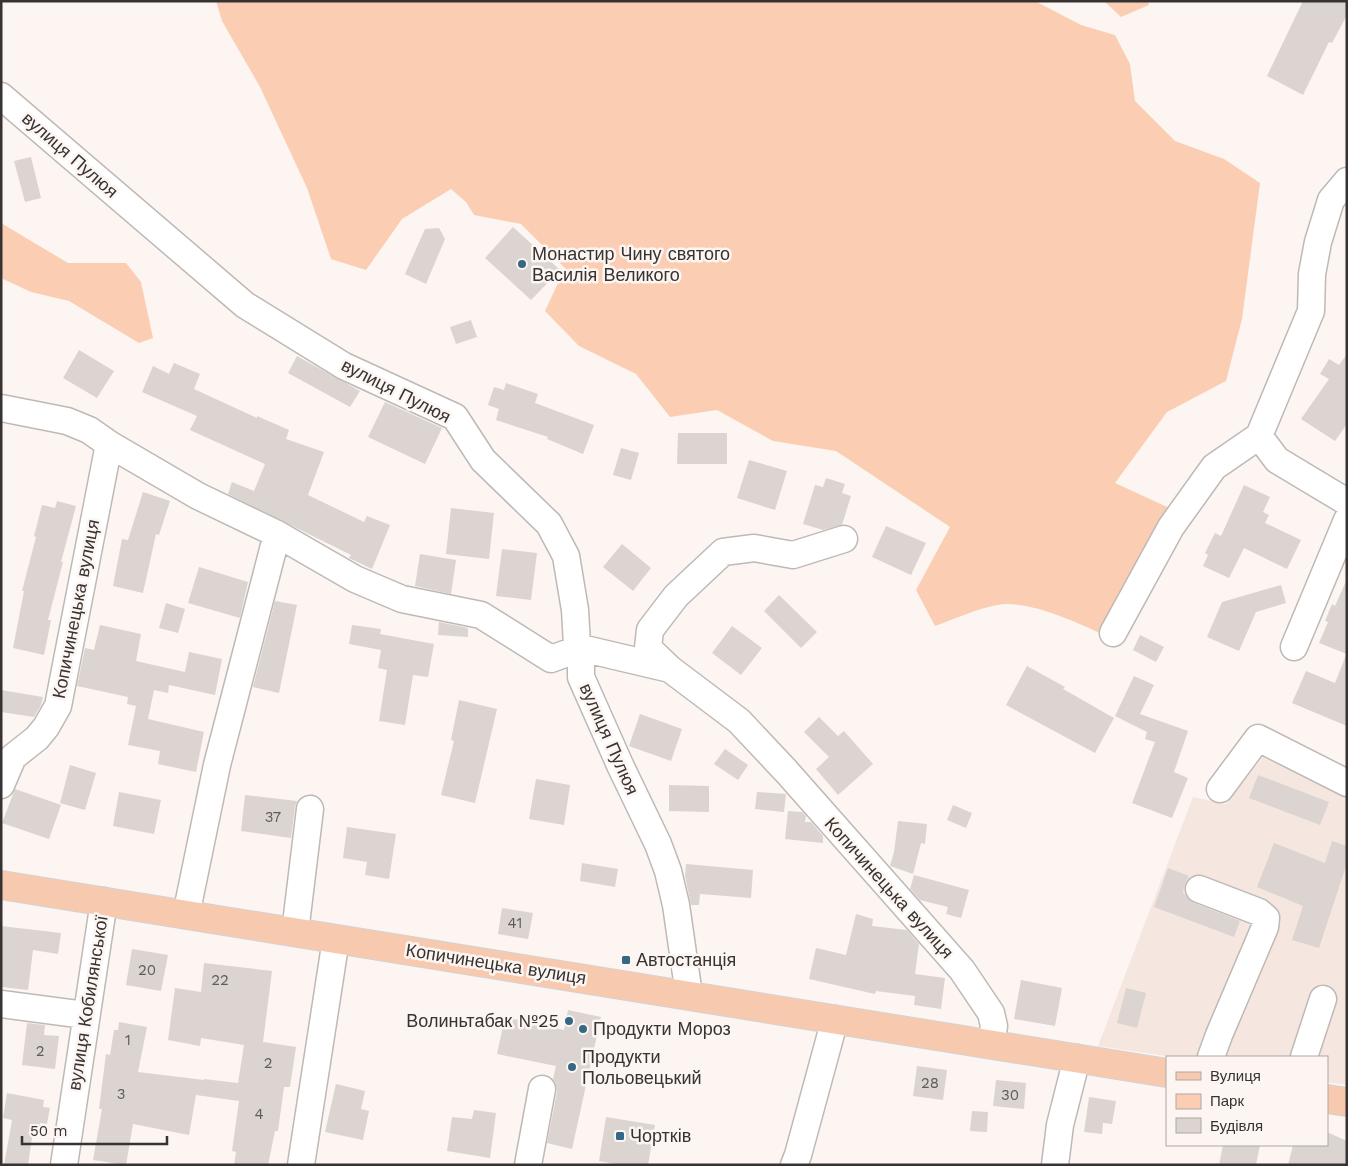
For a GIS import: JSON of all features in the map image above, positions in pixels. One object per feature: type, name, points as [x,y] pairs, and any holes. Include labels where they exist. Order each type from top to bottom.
[{"type":"main road","name":"Копичинецька вулиця","points":[[1,885],[1166,1073]]},
{"type":"main road","points":[[1328,1099],[1347,1102]]},
{"type":"street","name":"вулиця Пулюя","points":[[1,96],[245,305],[344,366],[455,417],[483,460],[549,524],[566,556],[575,610],[577,645],[581,648],[581,677],[658,844],[668,871],[676,905],[689,995]]},
{"type":"street","points":[[1113,633],[1171,527],[1214,467],[1259,436],[1311,312],[1312,274],[1318,242],[1341,196]]},
{"type":"street","points":[[1,408],[67,421],[89,430],[109,444],[198,496],[277,534],[354,578],[402,599],[481,615],[551,660],[581,648]]},
{"type":"street","points":[[1259,436],[1277,460],[1347,502]]},
{"type":"street","name":"Копичинецька вулиця","points":[[1,785],[13,757],[37,738],[58,706],[109,444]]},
{"type":"street","points":[[1294,647],[1347,520]]},
{"type":"street","points":[[186,915],[217,765],[277,534]]},
{"type":"street","points":[[670,670],[648,648],[650,630],[676,596],[723,552],[754,548],[793,554],[844,538]]},
{"type":"street","name":"Копичинецька вулиця","points":[[581,648],[670,670],[738,721],[786,770],[956,963],[974,986],[991,1014],[994,1026],[992,1044]]},
{"type":"street","points":[[1220,788],[1258,738],[1347,783]]},
{"type":"street","points":[[295,932],[310,809]]},
{"type":"street","points":[[1199,889],[1259,912],[1266,918],[1265,927],[1211,1056]]},
{"type":"street","name":"вулиця Кобилянської","points":[[64,1165],[85,1015],[104,901]]},
{"type":"street","points":[[304,1164],[336,939]]},
{"type":"street","points":[[1304,1056],[1323,999]]},
{"type":"street","points":[[1,1004],[85,1015]]},
{"type":"street","points":[[794,1165],[835,1019]]},
{"type":"street","points":[[1055,1165],[1060,1125],[1077,1058]]},
{"type":"street","points":[[528,1165],[542,1089]]},
{"type":"shaded area","points":[[1267,752],[1347,791],[1347,1085],[1328,1082],[1328,1056],[1166,1056],[1098,1046],[1193,797],[1226,804]]},
{"type":"green space","points":[[216,1],[1035,1],[1081,25],[1115,35],[1130,64],[1135,101],[1175,141],[1224,159],[1260,183],[1242,319],[1226,381],[1167,412],[1115,483],[1176,511],[1100,633],[1049,612],[1021,605],[1008,604],[981,609],[935,626],[916,590],[950,527],[836,451],[773,441],[717,410],[670,417],[636,374],[579,346],[545,311],[565,268],[521,224],[474,215],[466,202],[451,189],[402,219],[366,270],[331,259],[307,188],[260,87],[222,21]]},
{"type":"green space","points":[[1104,1],[1148,1],[1149,5],[1121,17]]},
{"type":"green space","points":[[1,223],[68,263],[126,263],[141,282],[153,338],[139,343],[69,301],[31,292],[1,278]]},
{"type":"building","points":[[1303,1],[1347,1],[1347,15],[1332,43],[1329,42],[1303,95],[1267,76]]},
{"type":"building","points":[[31,157],[41,198],[25,202],[14,161]]},
{"type":"building","name":"Монастир Чину святого Василія Великого","points":[[513,227],[560,270],[531,300],[485,258]]},
{"type":"building","points":[[439,228],[445,239],[426,284],[405,274],[425,229]]},
{"type":"building","points":[[471,320],[477,337],[456,344],[450,327]]},
{"type":"building","points":[[79,350],[114,371],[97,398],[63,378]]},
{"type":"building","points":[[1347,354],[1347,424],[1335,441],[1301,419],[1329,379],[1320,374],[1329,359],[1339,365]]},
{"type":"building","points":[[297,356],[360,391],[350,407],[288,373]]},
{"type":"building","points":[[174,363],[200,374],[194,389],[257,418],[257,416],[289,430],[286,439],[324,452],[308,495],[364,522],[367,516],[390,525],[372,569],[349,558],[351,555],[228,494],[232,482],[254,491],[265,464],[190,430],[197,416],[142,392],[153,366],[169,374]]},
{"type":"building","points":[[506,383],[538,394],[535,403],[594,425],[583,454],[547,439],[548,437],[496,420],[499,409],[488,405],[494,387],[504,390]]},
{"type":"building","points":[[385,402],[442,428],[425,464],[368,437]]},
{"type":"building","points":[[678,433],[727,433],[727,464],[677,464]]},
{"type":"building","points":[[621,448],[639,453],[631,480],[613,475]]},
{"type":"building","points":[[749,460],[787,471],[775,510],[737,498]]},
{"type":"building","points":[[826,478],[845,484],[842,493],[851,496],[842,525],[823,530],[803,524],[815,485],[823,487]]},
{"type":"building","points":[[1244,485],[1270,497],[1263,512],[1269,515],[1265,523],[1301,540],[1287,569],[1244,548],[1229,578],[1203,566],[1208,555],[1205,553],[1215,533],[1221,536]]},
{"type":"building","points":[[143,492],[170,501],[159,535],[156,534],[143,593],[113,586],[122,539],[128,540]]},
{"type":"building","points":[[57,501],[76,506],[48,620],[51,620],[44,655],[13,648],[24,591],[22,591],[42,505],[55,508]]},
{"type":"building","points":[[451,508],[494,513],[489,559],[446,554]]},
{"type":"building","points":[[886,526],[926,543],[911,575],[872,557]]},
{"type":"building","points":[[622,544],[651,568],[633,591],[603,567]]},
{"type":"building","points":[[502,549],[537,553],[531,600],[496,596]]},
{"type":"building","points":[[420,554],[456,560],[451,594],[415,586]]},
{"type":"building","points":[[199,567],[248,582],[240,618],[188,603]]},
{"type":"building","points":[[1347,579],[1347,654],[1319,643],[1328,622],[1325,621],[1332,604],[1335,606]]},
{"type":"building","points":[[1281,585],[1286,603],[1256,612],[1239,651],[1207,637],[1222,602]]},
{"type":"building","points":[[779,595],[817,632],[801,648],[764,611]]},
{"type":"building","points":[[275,601],[297,605],[279,693],[253,687]]},
{"type":"building","points":[[166,603],[185,609],[178,633],[159,628]]},
{"type":"building","points":[[439,622],[468,628],[468,637],[438,635]]},
{"type":"building","points":[[100,625],[141,634],[136,661],[185,672],[189,652],[222,659],[215,695],[169,685],[168,693],[154,690],[148,719],[204,732],[196,772],[158,764],[160,751],[128,745],[136,706],[127,704],[128,697],[77,686],[85,648],[94,650]]},
{"type":"building","points":[[352,625],[381,629],[380,634],[434,644],[428,677],[413,675],[405,725],[379,721],[387,670],[378,668],[381,650],[349,644]]},
{"type":"building","points":[[732,626],[762,648],[741,675],[712,653]]},
{"type":"building","points":[[1140,635],[1164,647],[1156,662],[1133,650]]},
{"type":"building","points":[[1346,655],[1347,726],[1292,703],[1306,671],[1335,683]]},
{"type":"building","points":[[1027,666],[1114,718],[1095,753],[1006,705]]},
{"type":"building","points":[[1134,676],[1154,685],[1140,714],[1188,731],[1174,772],[1188,778],[1172,818],[1132,803],[1155,742],[1145,739],[1147,732],[1115,716]]},
{"type":"building","points":[[1,690],[43,697],[41,705],[34,717],[1,712]]},
{"type":"building","points":[[459,700],[497,709],[475,803],[441,795],[454,741],[451,740]]},
{"type":"building","points":[[640,714],[682,729],[671,761],[629,746]]},
{"type":"building","points":[[819,717],[838,736],[844,731],[873,764],[838,795],[816,769],[829,757],[804,732]]},
{"type":"building","points":[[725,749],[748,765],[738,780],[714,764]]},
{"type":"building","points":[[70,765],[96,773],[85,810],[60,803]]},
{"type":"building","points":[[1258,775],[1329,802],[1320,825],[1249,798]]},
{"type":"building","points":[[536,779],[570,785],[564,825],[529,819]]},
{"type":"building","points":[[669,785],[709,786],[709,812],[669,811]]},
{"type":"building","points":[[15,789],[61,805],[49,839],[2,823]]},
{"type":"building","points":[[119,792],[161,800],[154,834],[113,826]]},
{"type":"building","points":[[757,792],[786,794],[784,812],[755,809]]},
{"type":"building","points":[[245,795],[297,801],[291,838],[241,831]]},
{"type":"building","points":[[953,805],[972,813],[966,828],[947,820]]},
{"type":"building","points":[[788,811],[802,812],[806,816],[805,822],[811,822],[823,836],[823,843],[785,839]]},
{"type":"building","points":[[898,821],[927,824],[925,844],[921,843],[913,874],[890,866]]},
{"type":"building","points":[[347,827],[396,834],[389,879],[365,875],[367,862],[343,858]]},
{"type":"building","points":[[1332,841],[1347,846],[1347,863],[1319,948],[1292,940],[1303,906],[1257,887],[1274,843],[1325,863]]},
{"type":"building","points":[[582,863],[618,869],[615,887],[580,881]]},
{"type":"building","points":[[686,864],[753,870],[751,898],[700,894],[699,905],[691,905],[685,876]]},
{"type":"building","points":[[1168,868],[1189,876],[1183,892],[1188,899],[1240,921],[1234,937],[1154,907]]},
{"type":"building","points":[[914,875],[969,890],[961,918],[946,914],[948,907],[920,900],[910,889]]},
{"type":"building","points":[[502,908],[533,913],[528,939],[498,934]]},
{"type":"building","points":[[856,914],[873,919],[872,926],[907,930],[919,944],[915,974],[945,978],[941,1009],[914,1005],[915,996],[876,991],[875,994],[809,979],[816,948],[846,955]]},
{"type":"building","points":[[1,926],[61,933],[58,954],[33,950],[28,990],[1,987]]},
{"type":"building","points":[[132,949],[168,955],[161,991],[126,985]]},
{"type":"building","points":[[204,963],[272,971],[263,1042],[296,1047],[290,1087],[284,1087],[278,1131],[275,1131],[268,1165],[234,1165],[236,1152],[232,1151],[239,1101],[196,1095],[189,1135],[133,1124],[126,1165],[93,1160],[102,1109],[99,1109],[106,1054],[110,1055],[114,1030],[118,1030],[119,1022],[147,1027],[138,1072],[238,1083],[244,1045],[201,1038],[200,1046],[168,1040],[175,988],[201,992]]},
{"type":"building","points":[[1021,980],[1062,988],[1055,1026],[1014,1019]]},
{"type":"building","points":[[1126,988],[1146,993],[1137,1028],[1117,1023]]},
{"type":"building","points":[[568,1010],[601,1017],[572,1149],[547,1143],[557,1092],[553,1079],[556,1066],[497,1054],[505,1017],[564,1030]]},
{"type":"building","points":[[27,1023],[45,1025],[44,1035],[59,1036],[55,1069],[22,1065]]},
{"type":"building","points":[[917,1066],[947,1070],[943,1100],[913,1096]]},
{"type":"building","points":[[996,1080],[1026,1083],[1024,1109],[993,1106]]},
{"type":"building","points":[[336,1084],[365,1091],[361,1109],[369,1111],[363,1140],[325,1132]]},
{"type":"building","points":[[7,1093],[44,1100],[43,1107],[50,1108],[47,1124],[40,1123],[39,1132],[33,1131],[28,1165],[4,1165],[12,1120],[3,1118]]},
{"type":"building","points":[[1089,1097],[1116,1101],[1112,1124],[1103,1123],[1102,1134],[1084,1132]]},
{"type":"building","points":[[474,1110],[496,1113],[490,1158],[447,1151],[452,1117],[472,1119]]},
{"type":"building","points":[[972,1111],[988,1112],[987,1132],[970,1131]]},
{"type":"building","points":[[606,1117],[655,1125],[648,1165],[621,1165],[599,1161]]},
{"type":"building","points":[[1328,1132],[1347,1141],[1347,1165],[1288,1165],[1293,1146],[1328,1146]]},
{"type":"building","points":[[1223,1146],[1260,1146],[1256,1165],[1219,1165]]},
{"type":"place","name":"Монастир Чину святого Василія Великого","points":[[522,264]]},
{"type":"place","name":"Автостанція","points":[[626,960]]},
{"type":"place","name":"Волиньтабак №25","points":[[569,1021]]},
{"type":"place","name":"Продукти Мороз","points":[[583,1029]]},
{"type":"place","name":"Продукти Польовецький","points":[[572,1067]]},
{"type":"place","name":"Чортків","points":[[620,1136]]}]
